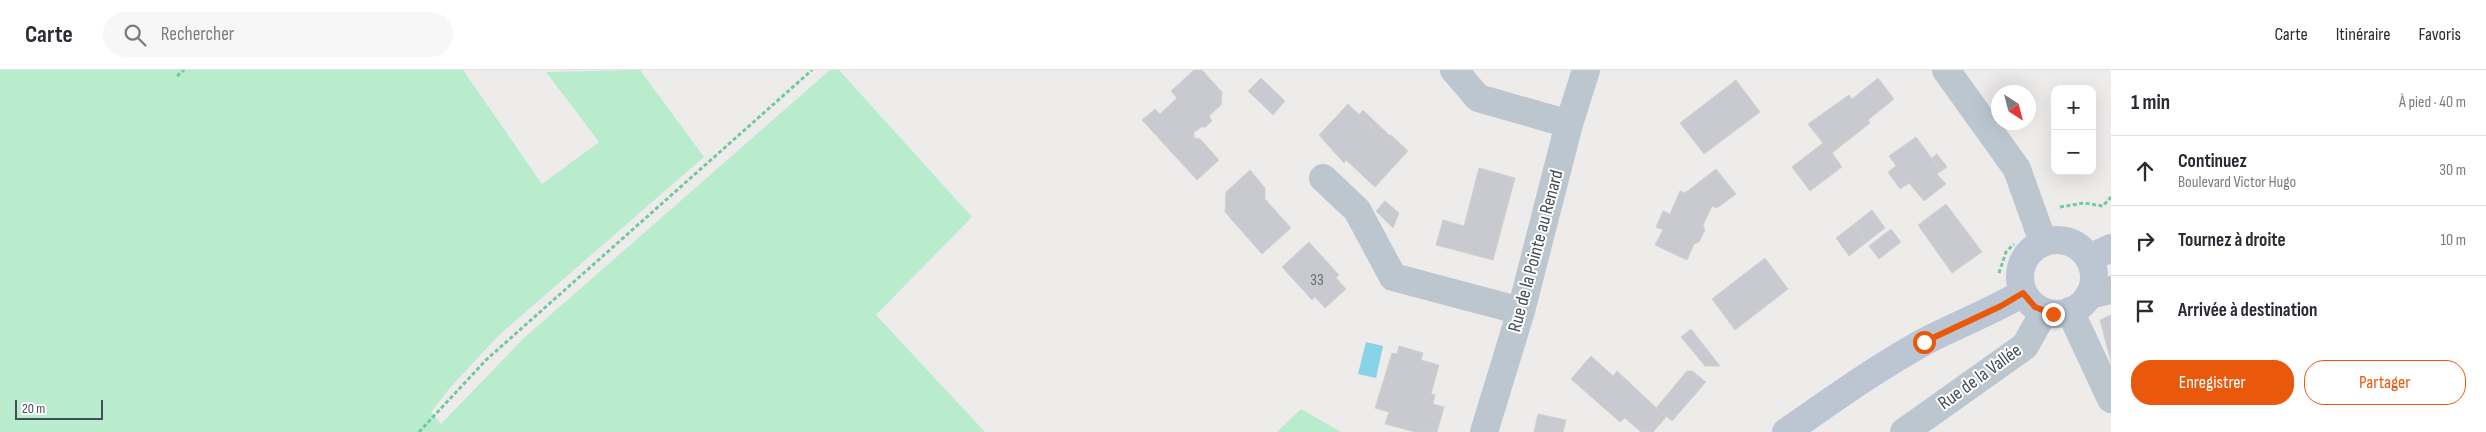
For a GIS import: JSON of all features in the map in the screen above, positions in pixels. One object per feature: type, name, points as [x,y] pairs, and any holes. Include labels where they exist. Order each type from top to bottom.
[{"type":"main road","points":[[2040,232],[2053,239],[2074,243],[2100,253],[2094,270],[2093,283],[2079,302],[2029,301],[2023,293],[2020,273],[2022,263],[2034,247],[2040,232]]},
{"type":"main road","points":[[1786,432],[1869,374],[2023,293]]},
{"type":"street","points":[[1454,70],[1478,98],[1569,124]]},
{"type":"street","name":"Rue de la Pointe au Renard","points":[[1484,432],[1521,311],[1569,124],[1586,70]]},
{"type":"street","points":[[1946,70],[2016,169],[2040,232]]},
{"type":"street","points":[[1323,178],[1356,210],[1393,277],[1521,311]]},
{"type":"street","points":[[2079,302],[2111,399]]},
{"type":"street","name":"Rue de la Vallée","points":[[1904,432],[2024,346],[2079,302]]},
{"type":"path","points":[[177,76],[184,70]]},
{"type":"path","points":[[419,432],[486,360],[812,70]]},
{"type":"path","points":[[1998,276],[2006,252],[2040,232],[2062,206],[2084,203],[2103,206],[2111,197]]},
{"type":"green space","points":[[0,70],[463,70],[542,184],[599,142],[546,72],[640,70],[704,157],[499,335],[449,389],[431,412],[441,424],[524,338],[830,70],[839,70],[972,217],[876,315],[985,432],[0,432]]},
{"type":"green space","points":[[1301,409],[1341,432],[1277,432]]},
{"type":"water","points":[[1366,342],[1383,346],[1376,378],[1358,374]]},
{"type":"building","points":[[1194,70],[1202,70],[1222,92],[1221,105],[1209,116],[1212,121],[1204,128],[1203,126],[1194,132],[1194,138],[1200,139],[1219,160],[1197,180],[1142,120],[1155,109],[1160,114],[1177,98],[1171,91]]},
{"type":"building","points":[[1261,78],[1285,101],[1273,115],[1248,91]]},
{"type":"building","points":[[1878,78],[1894,99],[1868,120],[1870,123],[1832,153],[1842,167],[1810,191],[1792,167],[1823,143],[1808,124],[1849,95],[1852,99]]},
{"type":"building","points":[[1736,80],[1760,112],[1704,154],[1680,123]]},
{"type":"building","points":[[1348,104],[1386,140],[1391,135],[1408,151],[1375,187],[1346,160],[1344,163],[1319,135]]},
{"type":"building","points":[[1363,110],[1390,136],[1386,140],[1359,115]]},
{"type":"building","points":[[1916,137],[1941,171],[1937,174],[1946,184],[1924,201],[1909,183],[1900,189],[1888,172],[1896,166],[1889,156]]},
{"type":"building","points":[[1937,154],[1947,167],[1941,171],[1932,158]]},
{"type":"building","points":[[1479,168],[1515,178],[1493,260],[1436,245],[1443,220],[1464,226]]},
{"type":"building","points":[[1716,169],[1736,194],[1717,208],[1712,206],[1703,225],[1705,230],[1699,242],[1694,244],[1687,260],[1655,245],[1663,230],[1656,227],[1663,211],[1670,214],[1680,191],[1685,193]]},
{"type":"building","points":[[1250,170],[1265,188],[1265,199],[1291,228],[1262,254],[1225,212],[1226,192]]},
{"type":"building","points":[[1385,201],[1399,213],[1393,228],[1376,211]]},
{"type":"building","points":[[1946,204],[1982,252],[1952,273],[1918,225]]},
{"type":"building","points":[[1872,210],[1885,228],[1867,242],[1854,224]]},
{"type":"building","points":[[1854,224],[1867,242],[1849,256],[1836,238]]},
{"type":"building","points":[[1891,229],[1901,242],[1879,259],[1869,246]]},
{"type":"building","points":[[1309,242],[1339,275],[1336,278],[1346,289],[1325,308],[1315,297],[1312,300],[1282,267]]},
{"type":"building","points":[[1765,258],[1788,289],[1735,330],[1712,299]]},
{"type":"building","points":[[2111,315],[2111,362],[2100,320]]},
{"type":"building","points":[[1691,329],[1720,366],[1705,366],[1681,337]]},
{"type":"building","points":[[1399,346],[1423,353],[1421,360],[1439,365],[1431,394],[1435,395],[1433,404],[1444,407],[1437,432],[1415,432],[1385,424],[1389,412],[1375,408],[1392,353],[1397,354]]},
{"type":"building","points":[[1591,356],[1613,376],[1617,371],[1666,417],[1653,432],[1641,432],[1625,418],[1620,422],[1571,379]]},
{"type":"building","points":[[1687,371],[1692,371],[1706,382],[1672,421],[1656,408]]},
{"type":"building","points":[[1538,414],[1566,420],[1563,432],[1534,432]]},
{"type":"route","points":[[1924,342],[2001,306],[2023,293],[2035,307],[2053,314]]}]
